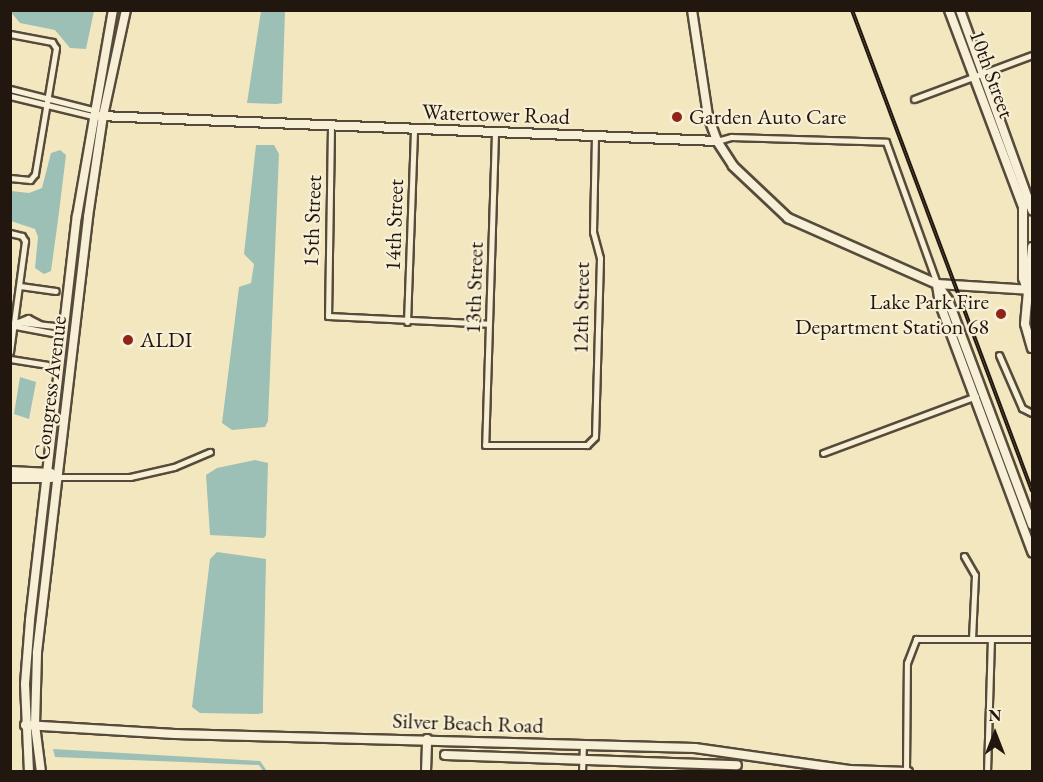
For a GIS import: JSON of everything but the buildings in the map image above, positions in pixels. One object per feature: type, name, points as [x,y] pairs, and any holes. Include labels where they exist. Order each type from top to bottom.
[{"type":"street","name":"Congress Avenue","points":[[29,771],[25,725],[27,655],[63,331],[92,113],[113,10]]},
{"type":"street","name":"Congress Avenue","points":[[41,771],[35,725],[37,652],[88,217],[103,116],[126,10]]},
{"type":"street","points":[[692,10],[708,116],[717,141],[733,166],[788,218],[937,284],[1030,289]]},
{"type":"street","name":"10th Street","points":[[949,10],[979,76],[1032,210]]},
{"type":"street","name":"10th Street","points":[[960,10],[979,76],[1023,207],[1023,278],[1030,289]]},
{"type":"street","points":[[10,34],[55,44],[34,177],[28,180],[10,178]]},
{"type":"street","points":[[914,99],[1032,55]]},
{"type":"street","points":[[10,89],[48,96],[92,113]]},
{"type":"street","points":[[10,96],[103,116]]},
{"type":"street","name":"Watertower Road","points":[[103,116],[717,141],[731,137],[886,142],[937,284]]},
{"type":"street","name":"15th Street","points":[[331,127],[328,316],[407,322]]},
{"type":"street","name":"14th Street","points":[[407,322],[414,130]]},
{"type":"street","name":"13th Street","points":[[485,445],[495,133]]},
{"type":"street","name":"12th Street","points":[[485,445],[591,444],[595,437],[600,258],[593,232],[595,136]]},
{"type":"street","points":[[10,233],[22,236],[26,241],[10,352]]},
{"type":"street","name":"10th Street","points":[[1032,247],[1030,289],[1032,348]]},
{"type":"street","points":[[937,284],[948,300],[1032,525]]},
{"type":"street","points":[[937,284],[940,304],[1032,552]]},
{"type":"street","points":[[20,286],[56,291]]},
{"type":"street","points":[[407,322],[489,324]]},
{"type":"street","points":[[14,324],[63,331]]},
{"type":"street","points":[[14,324],[40,324],[63,331]]},
{"type":"street","points":[[999,355],[1022,408],[1032,413]]},
{"type":"street","points":[[10,359],[47,365]]},
{"type":"street","points":[[823,453],[983,394]]},
{"type":"street","points":[[10,471],[58,477],[130,477],[174,467],[210,452]]},
{"type":"street","points":[[10,478],[47,476]]},
{"type":"street","points":[[964,556],[973,565],[975,575],[972,639]]},
{"type":"street","points":[[907,771],[908,663],[916,639],[1032,639]]},
{"type":"street","points":[[987,771],[991,639]]},
{"type":"street","name":"Silver Beach Road","points":[[25,725],[175,734],[427,739],[737,752],[849,770],[907,771]]},
{"type":"street","points":[[426,771],[427,739]]},
{"type":"street","points":[[582,771],[583,744]]},
{"type":"street","points":[[737,752],[737,768]]},
{"type":"street","name":"Silver Beach Road","points":[[445,755],[737,768]]},
{"type":"water","points":[[10,11],[94,11],[86,49],[70,48],[55,30],[20,23]]},
{"type":"water","points":[[261,11],[285,11],[282,103],[277,104],[247,103]]},
{"type":"water","points":[[256,145],[274,145],[279,154],[268,421],[265,427],[232,430],[222,423],[239,287],[251,283],[254,264],[244,254]]},
{"type":"water","points":[[60,150],[66,155],[58,220],[51,271],[44,274],[35,268],[38,237],[35,229],[11,221],[11,191],[29,193],[42,188],[51,153]]},
{"type":"water","points":[[20,377],[36,382],[29,419],[14,414]]},
{"type":"water","points":[[255,460],[268,463],[266,535],[264,538],[210,535],[206,475],[217,468]]},
{"type":"water","points":[[217,552],[266,559],[263,713],[200,713],[192,707],[210,559]]},
{"type":"water","points":[[53,749],[260,761],[267,771],[263,771],[259,765],[55,757]]},
{"type":"railway","points":[[852,10],[1032,491]]},
{"type":"place","name":"Garden Auto Care","points":[[677,117]]},
{"type":"place","name":"Lake Park Fire Department Station 68","points":[[1001,314]]},
{"type":"place","name":"ALDI","points":[[128,340]]}]
